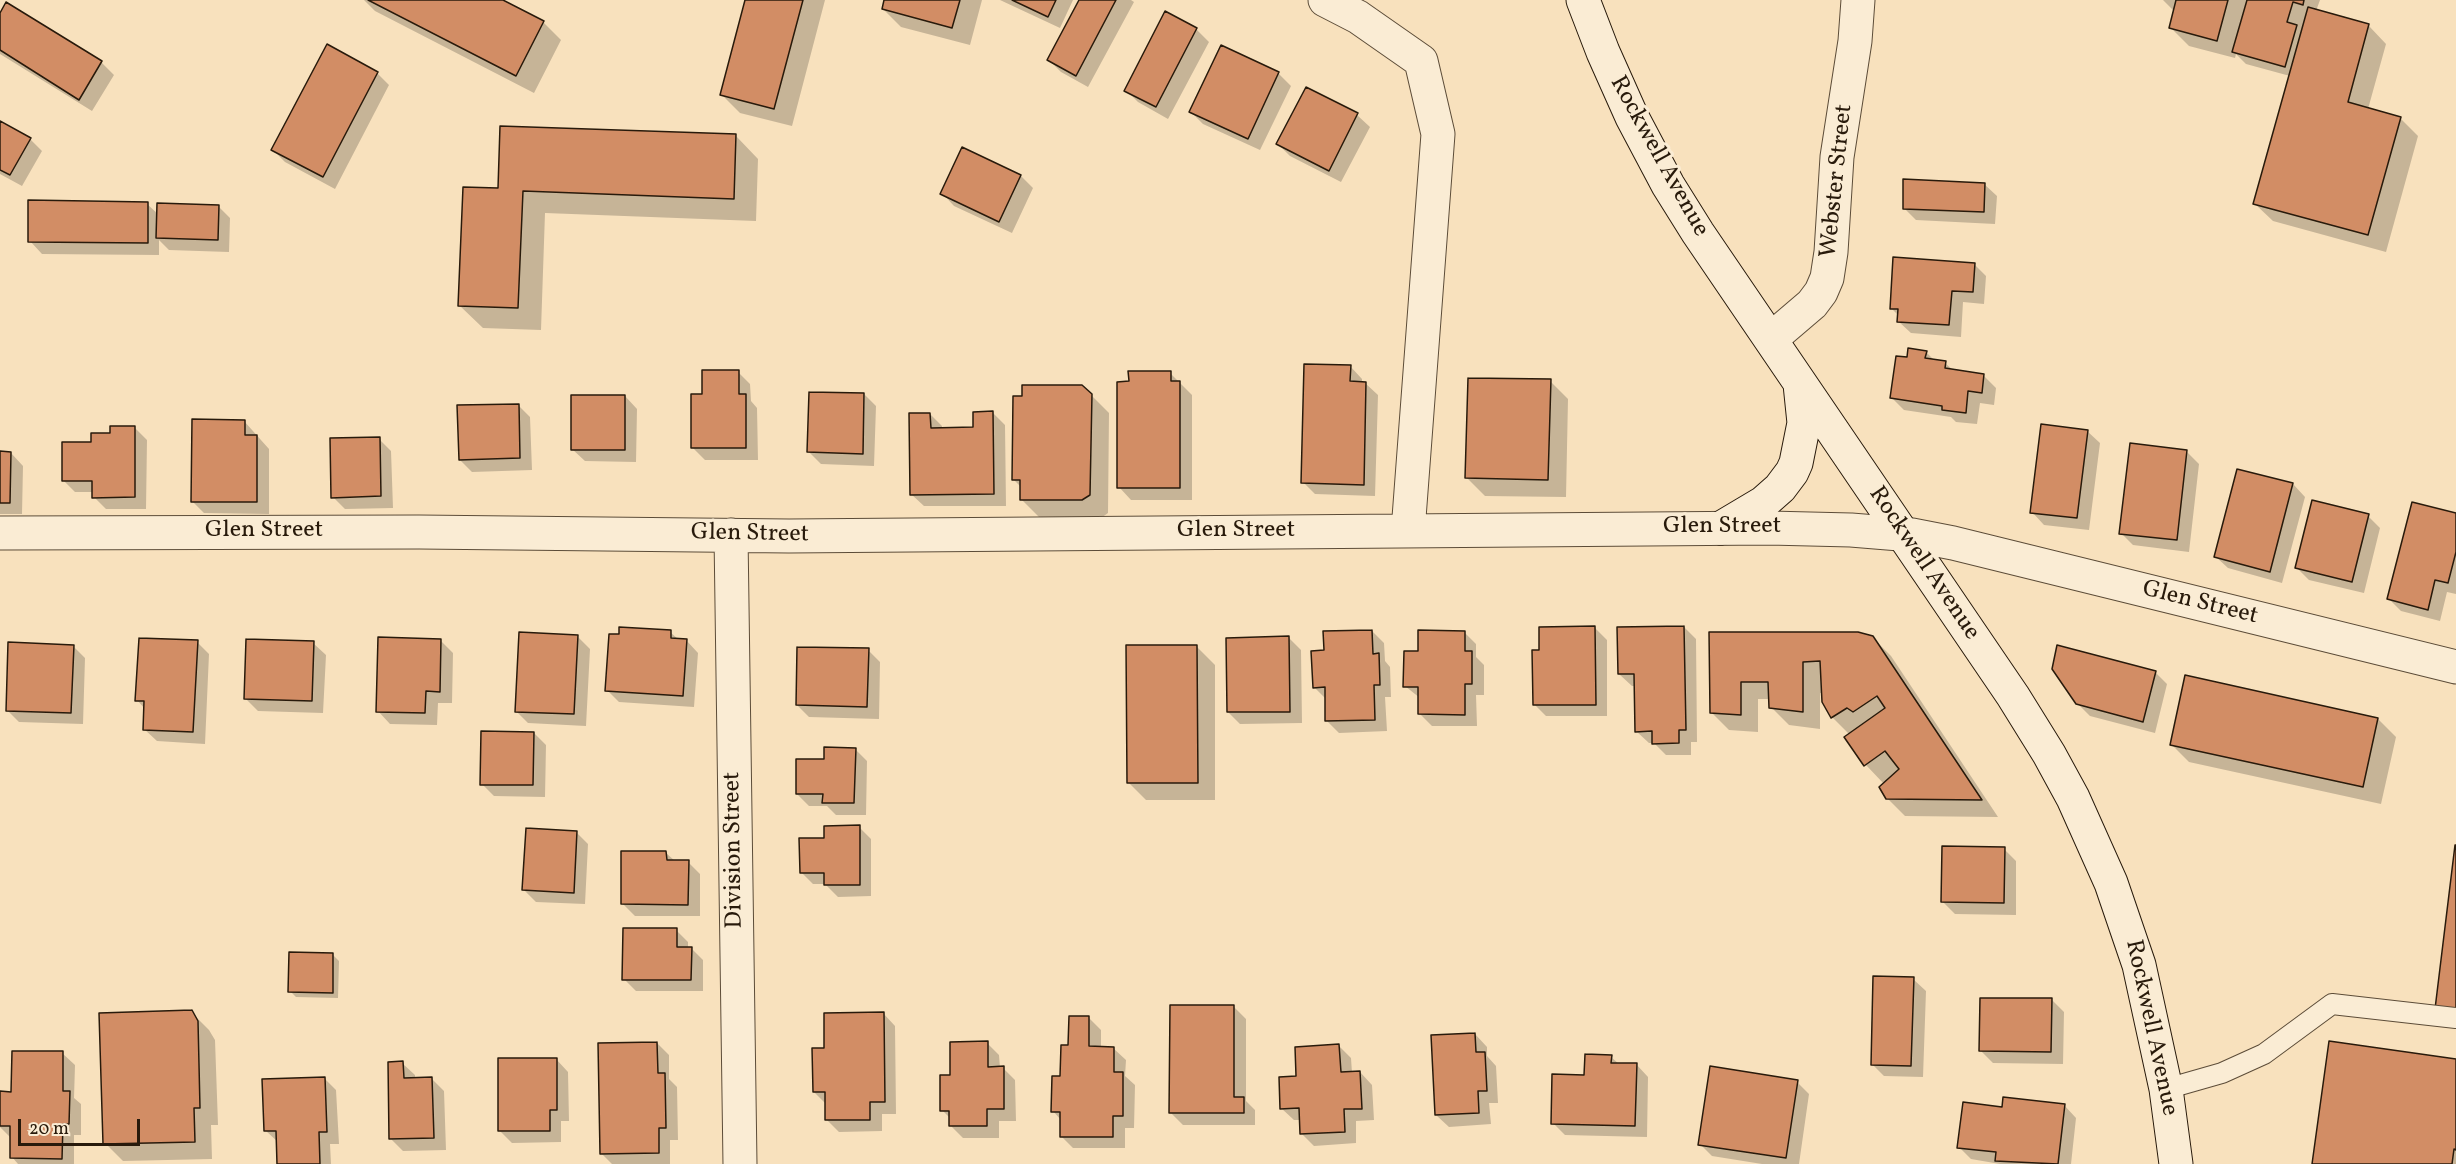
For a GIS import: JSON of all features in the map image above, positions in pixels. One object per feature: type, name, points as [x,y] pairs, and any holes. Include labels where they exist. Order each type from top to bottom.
[{"type":"street","points":[[1324,0],[1358,17],[1421,61],[1438,134],[1408,531]]},
{"type":"street","name":"Rockwell Avenue","points":[[1583,0],[1623,97],[1664,177],[1698,232],[2013,696],[2049,754],[2083,818],[2115,894],[2139,965],[2166,1089],[2176,1164]]},
{"type":"street","name":"Webster Street","points":[[1771,339],[1812,304],[1827,278],[1837,157],[1855,41],[1858,0]]},
{"type":"street","points":[[1721,528],[1763,503],[1780,488],[1792,472],[1804,423],[1800,383]]},
{"type":"street","name":"Glen Street","points":[[0,533],[419,532],[731,535],[1826,528],[1903,534],[1953,543],[2456,667]]},
{"type":"street","name":"Division Street","points":[[731,535],[740,1164]]},
{"type":"lane","points":[[2166,1089],[2222,1073],[2264,1054],[2332,1004],[2456,1018]]},
{"type":"building","points":[[368,0],[503,0],[544,21],[516,76]]},
{"type":"building","points":[[745,0],[803,0],[774,109],[720,95]]},
{"type":"building","points":[[884,0],[960,0],[952,28],[882,9]]},
{"type":"building","points":[[1012,0],[1056,0],[1048,17]]},
{"type":"building","points":[[1079,0],[1116,0],[1076,76],[1047,60]]},
{"type":"building","points":[[2176,0],[2228,0],[2217,41],[2169,28]]},
{"type":"building","points":[[2247,0],[2304,0],[2303,5],[2293,2],[2287,22],[2297,25],[2285,67],[2232,52]]},
{"type":"building","points":[[6,2],[102,61],[79,100],[0,50],[0,13]]},
{"type":"building","points":[[2308,7],[2369,24],[2348,102],[2401,117],[2368,235],[2253,204]]},
{"type":"building","points":[[1165,11],[1197,28],[1156,107],[1124,91]]},
{"type":"building","points":[[327,44],[378,72],[323,177],[271,150]]},
{"type":"building","points":[[1221,45],[1279,72],[1248,139],[1189,112]]},
{"type":"building","points":[[1306,87],[1358,113],[1329,171],[1276,144]]},
{"type":"building","points":[[0,121],[31,138],[10,175],[0,170]]},
{"type":"building","points":[[500,126],[736,134],[734,199],[523,191],[518,308],[458,306],[463,187],[498,188]]},
{"type":"building","points":[[962,147],[1021,175],[999,222],[940,194]]},
{"type":"building","points":[[1903,179],[1985,183],[1984,212],[1903,209]]},
{"type":"building","points":[[28,200],[148,202],[148,243],[28,242]]},
{"type":"building","points":[[157,203],[219,205],[218,240],[156,238]]},
{"type":"building","points":[[1893,257],[1975,263],[1973,292],[1952,291],[1949,325],[1897,322],[1898,309],[1890,309]]},
{"type":"building","points":[[1908,348],[1927,351],[1925,358],[1946,361],[1945,368],[1984,374],[1982,393],[1968,391],[1966,413],[1942,410],[1942,406],[1890,398],[1896,356],[1907,357]]},
{"type":"building","points":[[1304,364],[1351,365],[1350,381],[1366,382],[1364,485],[1301,483]]},
{"type":"building","points":[[702,370],[739,370],[739,394],[746,394],[746,448],[691,448],[691,394],[702,394]]},
{"type":"building","points":[[1128,371],[1171,371],[1171,381],[1180,381],[1180,488],[1117,488],[1117,382],[1129,381]]},
{"type":"building","points":[[1468,378],[1551,379],[1548,480],[1465,478]]},
{"type":"building","points":[[1022,385],[1082,385],[1092,394],[1090,495],[1082,500],[1020,500],[1020,480],[1012,480],[1013,396],[1022,396]]},
{"type":"building","points":[[809,392],[864,393],[863,454],[807,452]]},
{"type":"building","points":[[571,395],[625,395],[625,450],[571,450]]},
{"type":"building","points":[[519,404],[520,458],[459,460],[457,405]]},
{"type":"building","points":[[993,411],[994,494],[910,495],[909,413],[930,413],[931,428],[973,427],[973,412]]},
{"type":"building","points":[[192,419],[245,420],[245,435],[257,435],[257,502],[191,502]]},
{"type":"building","points":[[2041,424],[2088,430],[2077,518],[2030,513]]},
{"type":"building","points":[[110,426],[135,426],[135,497],[92,498],[92,481],[62,481],[62,442],[91,442],[91,433],[110,433]]},
{"type":"building","points":[[380,437],[381,496],[331,498],[330,438]]},
{"type":"building","points":[[2130,443],[2187,450],[2177,540],[2119,534]]},
{"type":"building","points":[[0,451],[11,452],[10,503],[0,503]]},
{"type":"building","points":[[2237,469],[2293,483],[2270,572],[2214,557]]},
{"type":"building","points":[[2312,500],[2369,514],[2352,582],[2295,568]]},
{"type":"building","points":[[2412,502],[2456,513],[2456,552],[2448,583],[2435,580],[2428,610],[2387,599]]},
{"type":"building","points":[[1595,626],[1596,705],[1533,705],[1532,650],[1539,650],[1539,627]]},
{"type":"building","points":[[1684,626],[1686,730],[1679,730],[1679,743],[1652,744],[1652,731],[1635,732],[1634,674],[1618,674],[1617,627]]},
{"type":"building","points":[[619,627],[671,630],[671,638],[687,639],[683,696],[605,691],[609,634],[619,634]]},
{"type":"building","points":[[1372,630],[1373,654],[1379,653],[1380,685],[1374,685],[1375,720],[1325,721],[1325,687],[1313,688],[1311,651],[1324,650],[1323,631]]},
{"type":"building","points":[[1418,630],[1465,631],[1465,651],[1472,651],[1472,684],[1465,684],[1465,715],[1418,714],[1418,687],[1403,687],[1404,651],[1418,651]]},
{"type":"building","points":[[519,632],[578,635],[574,714],[515,712]]},
{"type":"building","points":[[1709,632],[1858,632],[1873,636],[1982,800],[1886,799],[1879,787],[1899,769],[1885,751],[1864,766],[1844,737],[1885,708],[1877,696],[1853,712],[1847,708],[1831,718],[1822,702],[1820,661],[1803,662],[1803,712],[1769,708],[1768,682],[1741,682],[1741,715],[1710,713]]},
{"type":"building","points":[[1289,636],[1290,712],[1227,712],[1226,638]]},
{"type":"building","points":[[378,637],[441,639],[440,692],[426,691],[425,713],[376,712]]},
{"type":"building","points":[[139,638],[198,640],[193,732],[143,730],[144,701],[135,701]]},
{"type":"building","points":[[246,639],[314,641],[312,701],[244,699]]},
{"type":"building","points":[[8,642],[74,645],[71,713],[6,711]]},
{"type":"building","points":[[1126,645],[1197,645],[1198,783],[1127,783]]},
{"type":"building","points":[[2057,645],[2156,671],[2143,722],[2076,704],[2052,669]]},
{"type":"building","points":[[797,647],[869,648],[867,707],[796,705]]},
{"type":"building","points":[[2185,675],[2378,718],[2363,787],[2170,745]]},
{"type":"building","points":[[481,731],[534,732],[533,785],[480,785]]},
{"type":"building","points":[[824,747],[856,748],[854,803],[822,803],[823,794],[796,794],[796,759],[824,759]]},
{"type":"building","points":[[860,825],[860,885],[824,885],[824,873],[800,873],[799,838],[824,838],[824,826]]},
{"type":"building","points":[[526,828],[577,831],[574,893],[522,890]]},
{"type":"building","points":[[2456,845],[2456,1011],[2435,1009]]},
{"type":"building","points":[[1942,846],[2005,847],[2004,903],[1941,902]]},
{"type":"building","points":[[621,851],[666,851],[667,860],[689,860],[688,905],[621,904]]},
{"type":"building","points":[[623,928],[677,928],[677,947],[692,947],[691,980],[622,980]]},
{"type":"building","points":[[289,952],[333,953],[333,993],[288,992]]},
{"type":"building","points":[[1873,976],[1914,977],[1911,1066],[1871,1065]]},
{"type":"building","points":[[1980,998],[2052,998],[2051,1052],[1979,1051]]},
{"type":"building","points":[[1170,1005],[1234,1005],[1234,1097],[1244,1097],[1244,1113],[1169,1113]]},
{"type":"building","points":[[192,1010],[198,1021],[200,1108],[194,1108],[195,1142],[103,1144],[99,1013]]},
{"type":"building","points":[[884,1012],[885,1102],[870,1102],[870,1120],[825,1120],[825,1092],[813,1092],[812,1048],[824,1048],[824,1013]]},
{"type":"building","points":[[1069,1016],[1089,1016],[1089,1046],[1114,1047],[1114,1072],[1123,1072],[1123,1116],[1113,1116],[1113,1137],[1060,1137],[1060,1112],[1051,1112],[1052,1076],[1060,1076],[1061,1045],[1068,1045]]},
{"type":"building","points":[[1475,1033],[1476,1052],[1485,1052],[1487,1091],[1478,1091],[1479,1113],[1435,1115],[1431,1035]]},
{"type":"building","points":[[988,1041],[988,1067],[1004,1066],[1004,1109],[987,1109],[987,1126],[949,1126],[949,1111],[940,1111],[940,1075],[950,1075],[950,1042]]},
{"type":"building","points":[[2329,1041],[2456,1059],[2456,1150],[2454,1149],[2452,1164],[2312,1164]]},
{"type":"building","points":[[657,1042],[658,1073],[665,1073],[666,1128],[659,1128],[659,1153],[600,1154],[598,1043]]},
{"type":"building","points":[[1339,1044],[1341,1072],[1360,1071],[1362,1109],[1344,1109],[1345,1132],[1300,1134],[1299,1108],[1280,1109],[1279,1077],[1296,1076],[1295,1047]]},
{"type":"building","points":[[12,1051],[63,1051],[63,1091],[70,1091],[69,1124],[63,1124],[62,1159],[10,1158],[10,1126],[0,1126],[0,1091],[11,1092]]},
{"type":"building","points":[[1585,1054],[1612,1055],[1611,1063],[1637,1063],[1635,1126],[1551,1124],[1552,1074],[1584,1075]]},
{"type":"building","points":[[498,1058],[557,1058],[557,1110],[550,1110],[550,1131],[498,1131]]},
{"type":"building","points":[[403,1061],[404,1078],[432,1077],[434,1138],[389,1139],[388,1062]]},
{"type":"building","points":[[1710,1066],[1798,1080],[1786,1158],[1698,1145]]},
{"type":"building","points":[[325,1077],[327,1132],[319,1132],[320,1164],[277,1164],[276,1131],[264,1131],[262,1079]]},
{"type":"building","points":[[2003,1097],[2065,1104],[2058,1164],[1995,1161],[1996,1152],[1957,1148],[1963,1102],[2002,1107]]}]
